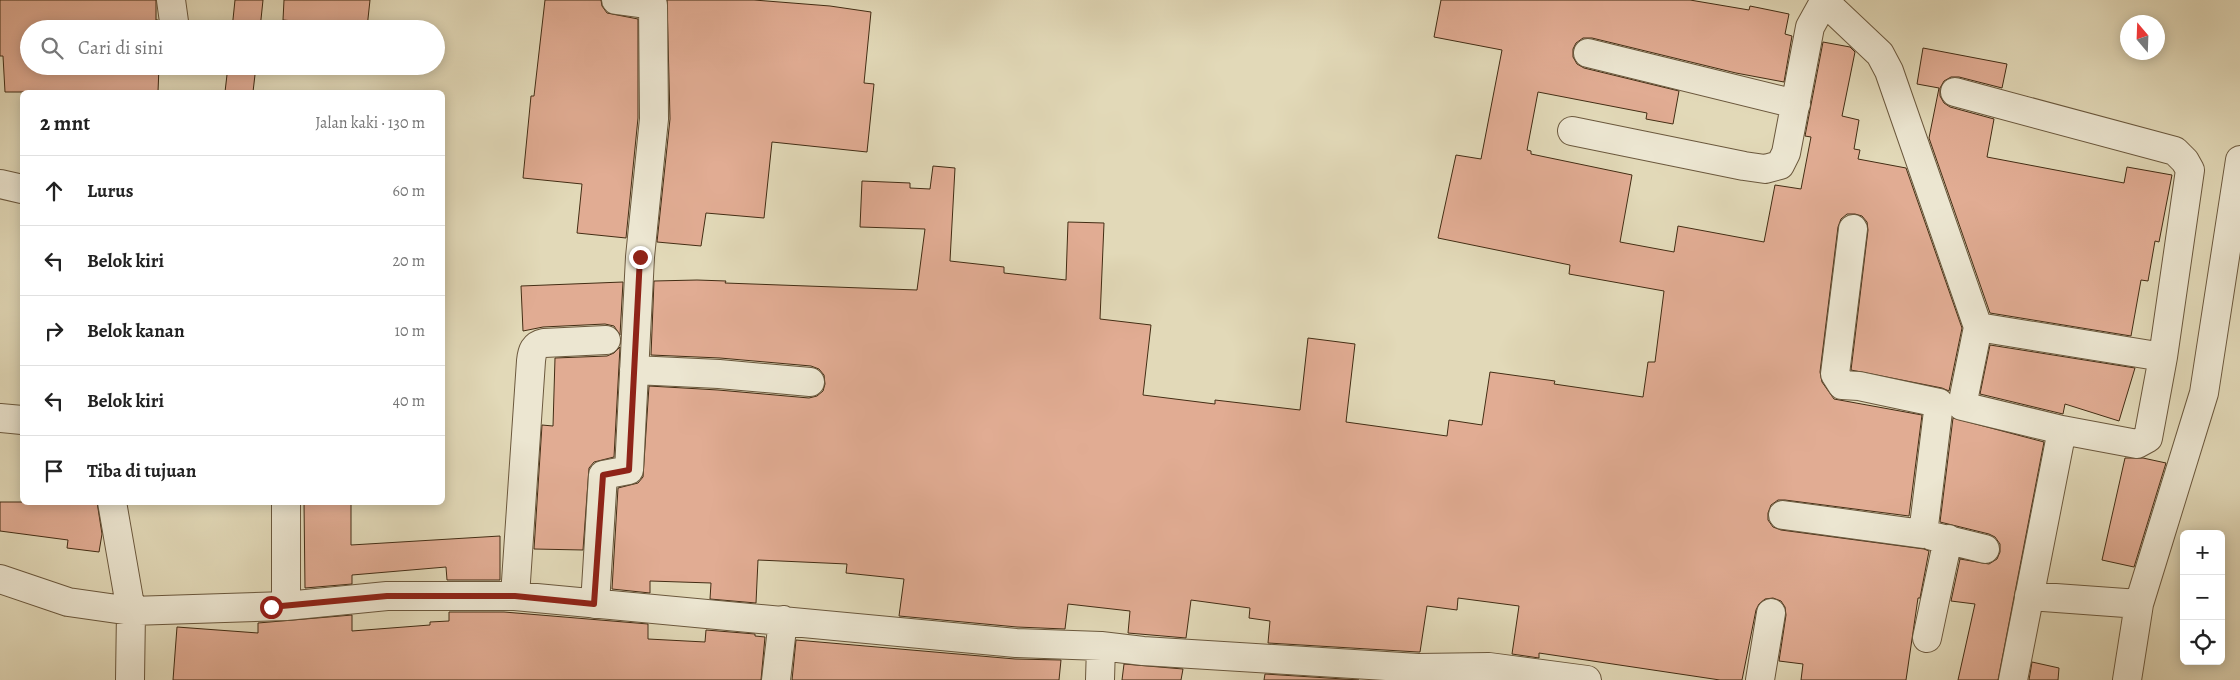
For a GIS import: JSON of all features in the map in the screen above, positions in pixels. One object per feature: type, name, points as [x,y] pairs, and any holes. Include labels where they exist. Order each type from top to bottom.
[{"type":"street","points":[[171,0],[174,20]]},
{"type":"street","points":[[594,604],[603,475],[629,470],[640,257],[654,118],[653,5],[630,1]]},
{"type":"street","points":[[1572,131],[1765,169],[1780,165],[1786,153],[1810,26],[1824,1],[1880,54],[1890,71],[1978,326],[1950,405],[1927,638]]},
{"type":"street","points":[[1588,54],[1796,104]]},
{"type":"street","points":[[1853,229],[1836,364],[1837,380],[1842,385],[1859,386],[2136,444],[2148,438],[2163,357],[2190,170],[2185,161],[2175,151],[1955,92]]},
{"type":"street","points":[[2127,680],[2139,604],[2204,393],[2240,160]]},
{"type":"street","points":[[0,184],[20,189]]},
{"type":"street","points":[[1978,326],[2163,357]]},
{"type":"street","points":[[515,596],[530,361],[533,349],[544,343],[606,340]]},
{"type":"street","points":[[634,370],[719,374],[810,382]]},
{"type":"street","points":[[0,418],[20,420]]},
{"type":"street","points":[[2013,680],[2062,430]]},
{"type":"street","points":[[113,505],[131,612],[130,680]]},
{"type":"street","points":[[286,505],[286,606]]},
{"type":"street","points":[[1783,515],[1936,536],[1985,549]]},
{"type":"street","points":[[0,579],[68,602],[131,612],[286,606],[387,596],[515,596],[1016,643],[1101,646],[1417,674],[1488,673],[1586,680]]},
{"type":"street","points":[[2029,596],[2139,604]]},
{"type":"street","points":[[1760,680],[1771,613]]},
{"type":"street","points":[[776,680],[784,620]]},
{"type":"street","points":[[1100,680],[1101,646]]},
{"type":"building","points":[[0,0],[156,0],[156,20],[20,20],[20,75],[159,75],[158,90],[20,90],[20,92],[5,92],[3,56],[0,56]]},
{"type":"building","points":[[235,0],[263,0],[261,20],[233,20]]},
{"type":"building","points":[[284,0],[370,0],[368,20],[283,20]]},
{"type":"building","points":[[545,0],[601,0],[602,6],[607,13],[638,19],[638,118],[626,238],[577,233],[582,184],[523,178],[531,96],[534,96]]},
{"type":"building","points":[[667,0],[754,0],[830,6],[871,12],[864,83],[874,84],[867,152],[772,142],[764,218],[706,213],[701,246],[657,242],[670,119]]},
{"type":"building","points":[[1441,0],[1690,0],[1749,10],[1750,6],[1789,14],[1785,34],[1792,36],[1784,82],[1736,73],[1592,38],[1583,38],[1576,43],[1573,49],[1573,57],[1577,64],[1584,68],[1679,91],[1673,124],[1646,119],[1647,113],[1538,92],[1527,150],[1531,151],[1531,154],[1632,175],[1620,242],[1674,252],[1678,226],[1764,242],[1775,185],[1801,189],[1811,137],[1805,136],[1823,42],[1850,47],[1855,52],[1842,116],[1859,120],[1854,149],[1860,150],[1858,159],[1906,168],[1962,328],[1949,391],[1851,370],[1868,230],[1867,222],[1862,216],[1847,214],[1841,219],[1838,227],[1820,372],[1822,382],[1834,399],[1922,415],[1909,516],[1778,500],[1771,505],[1768,520],[1773,527],[1781,530],[1929,551],[1920,598],[1918,598],[1906,680],[1801,680],[1803,664],[1779,661],[1786,615],[1785,607],[1781,601],[1773,598],[1765,599],[1756,610],[1742,680],[1720,680],[1539,653],[1539,658],[1512,654],[1519,606],[1458,598],[1457,610],[1427,606],[1420,652],[1418,652],[1268,643],[1270,621],[1249,618],[1250,608],[1191,600],[1186,638],[1128,633],[1130,611],[1068,604],[1065,629],[1017,627],[899,616],[904,579],[846,573],[847,564],[758,560],[756,603],[710,599],[711,583],[650,581],[650,593],[612,589],[618,488],[638,483],[643,477],[649,386],[809,398],[817,396],[823,391],[825,384],[824,375],[819,369],[811,366],[720,358],[651,355],[654,281],[697,280],[726,281],[725,283],[917,290],[925,229],[860,227],[862,181],[910,183],[910,188],[930,189],[933,166],[955,168],[950,261],[1004,267],[1004,273],[1066,280],[1068,222],[1104,223],[1100,319],[1151,325],[1143,395],[1215,404],[1215,400],[1300,410],[1308,338],[1355,344],[1346,422],[1447,436],[1449,420],[1482,425],[1490,372],[1555,381],[1554,384],[1643,397],[1648,362],[1655,362],[1664,291],[1569,274],[1570,265],[1438,238],[1456,155],[1481,159],[1502,50],[1434,37]]},
{"type":"building","points":[[1923,48],[2007,64],[2002,88],[1959,77],[1951,77],[1944,81],[1940,88],[1940,96],[1944,103],[1950,107],[1994,119],[1987,157],[2124,183],[2127,167],[2172,175],[2159,242],[2155,241],[2148,281],[2141,280],[2131,336],[1990,313],[1929,138],[1939,88],[1917,84]]},
{"type":"building","points":[[227,75],[255,75],[253,90],[225,90]]},
{"type":"building","points":[[623,282],[620,335],[614,326],[605,324],[543,327],[523,331],[521,286]]},
{"type":"building","points":[[1990,345],[2135,368],[2119,421],[2065,404],[2063,414],[1980,394]]},
{"type":"building","points":[[620,347],[614,457],[594,462],[589,468],[583,550],[534,549],[542,425],[553,426],[555,358],[607,356],[614,353]]},
{"type":"building","points":[[1953,418],[2044,442],[1998,680],[1958,680],[1975,604],[1951,601],[1960,559],[1989,564],[1997,559],[2000,552],[2000,544],[1995,537],[1989,534],[1940,522]]},
{"type":"building","points":[[2125,458],[2143,458],[2166,463],[2134,567],[2102,560]]},
{"type":"building","points":[[0,502],[20,502],[20,505],[97,505],[102,534],[99,552],[67,548],[68,540],[0,531]]},
{"type":"building","points":[[304,505],[351,505],[351,545],[500,536],[500,580],[447,580],[446,567],[352,575],[352,584],[305,588]]},
{"type":"building","points":[[449,612],[504,612],[648,624],[648,639],[705,642],[706,630],[755,634],[755,636],[765,637],[761,680],[173,680],[177,627],[258,633],[258,623],[352,615],[352,631],[430,625],[430,622],[449,621]]},
{"type":"building","points":[[796,640],[1015,659],[1061,660],[1059,680],[792,680]]},
{"type":"building","points":[[2032,662],[2059,668],[2058,680],[2029,680]]},
{"type":"building","points":[[1124,664],[1183,669],[1181,680],[1122,680]]},
{"type":"building","points":[[1265,674],[1359,680],[1264,680]]},
{"type":"route","points":[[271,607],[387,596],[515,596],[594,604],[603,475],[629,470],[640,257]]}]
